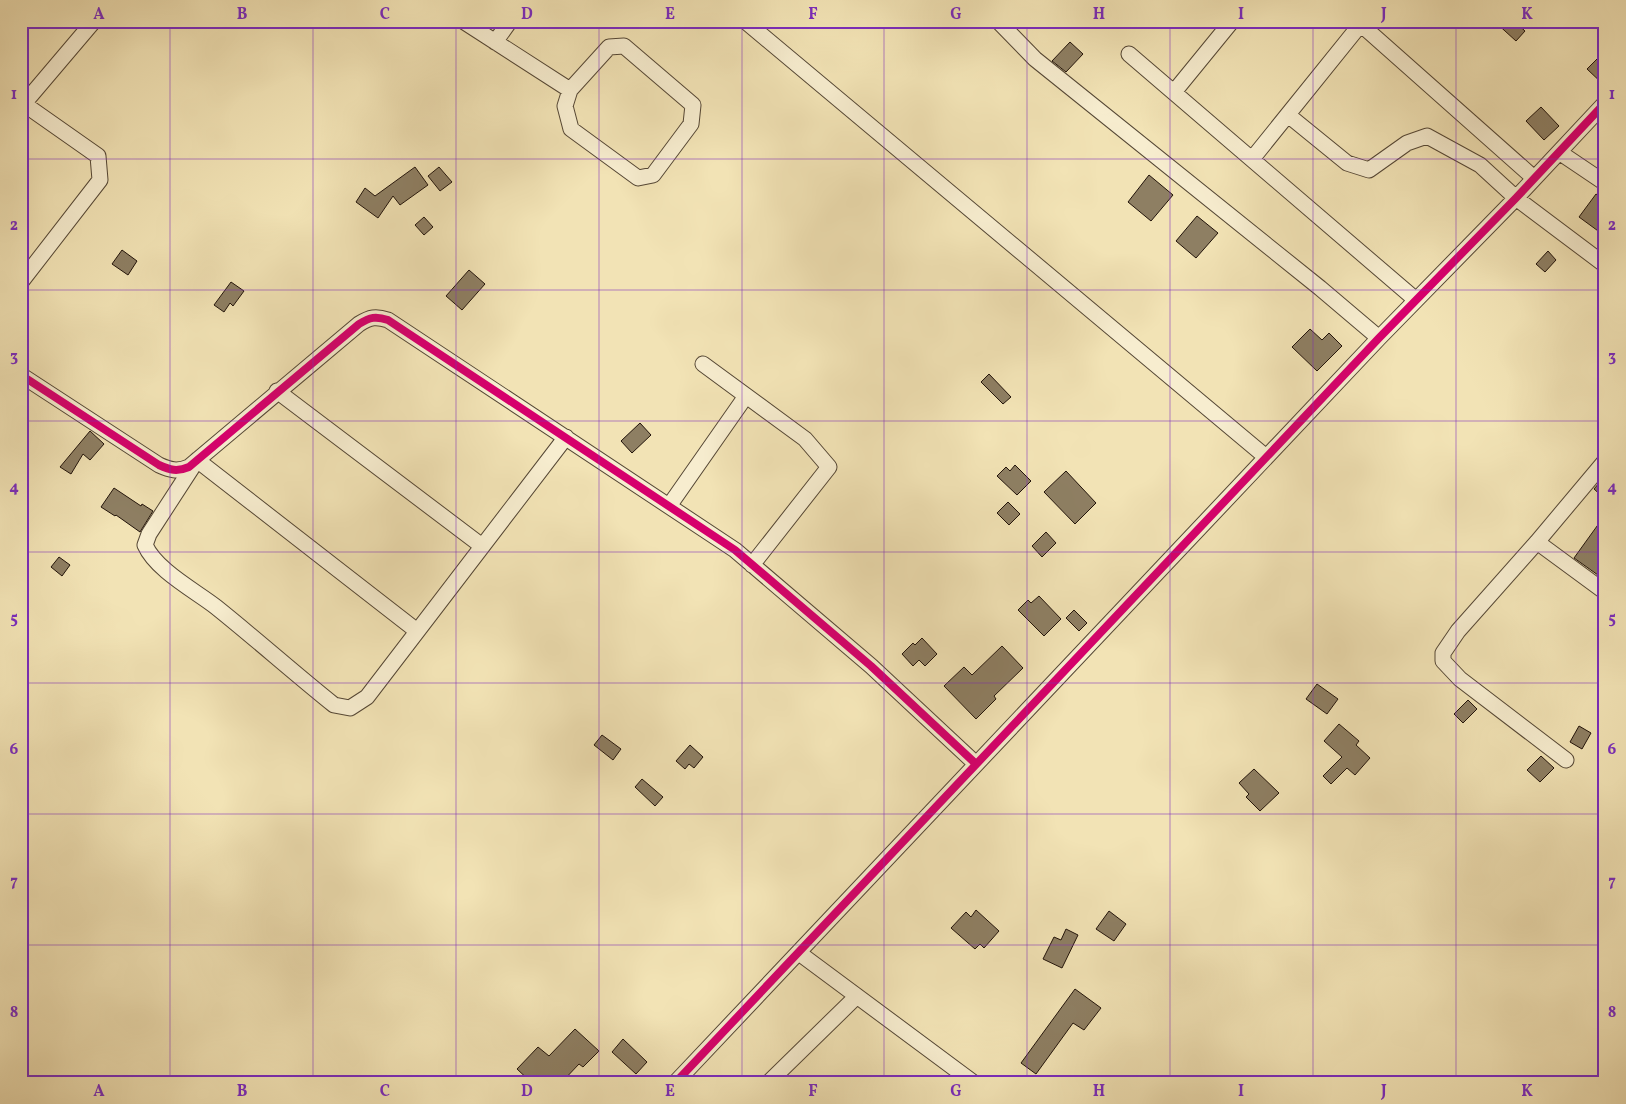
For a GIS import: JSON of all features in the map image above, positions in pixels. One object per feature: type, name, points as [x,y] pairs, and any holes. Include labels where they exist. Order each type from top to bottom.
[{"type":"street","points":[[21,282],[100,180],[98,156],[22,105],[94,21]]},
{"type":"street","points":[[463,21],[570,90]]},
{"type":"street","points":[[495,42],[510,21]]},
{"type":"street","points":[[745,21],[1266,457]]},
{"type":"street","points":[[998,21],[1035,59],[1320,288],[1379,338]]},
{"type":"street","points":[[1174,92],[1232,21]]},
{"type":"street","points":[[1252,159],[1359,23],[1534,178]]},
{"type":"street","points":[[624,46],[693,105],[691,124],[654,175],[638,178],[571,129],[565,106],[570,90],[609,47],[624,46]]},
{"type":"street","points":[[1130,54],[1416,300]]},
{"type":"street","points":[[675,1083],[1266,457],[1605,103]]},
{"type":"street","points":[[1288,114],[1347,163],[1369,170],[1407,143],[1427,136],[1480,165],[1516,198],[1605,265]]},
{"type":"street","points":[[1559,152],[1605,183]]},
{"type":"street","points":[[21,375],[159,465],[172,470],[180,470],[189,467],[277,391],[359,324],[369,317],[388,320],[735,550],[871,666],[976,764]]},
{"type":"street","points":[[704,364],[806,439],[829,467],[752,566]]},
{"type":"street","points":[[277,391],[482,546]]},
{"type":"street","points":[[669,506],[746,396]]},
{"type":"street","points":[[196,460],[149,534],[145,544],[149,554],[166,570],[215,607],[334,705],[350,708],[367,697],[566,437]]},
{"type":"street","points":[[196,460],[417,631]]},
{"type":"street","points":[[1566,760],[1460,679],[1443,661],[1443,653],[1458,631],[1537,542],[1605,461]]},
{"type":"street","points":[[1537,542],[1605,592]]},
{"type":"street","points":[[799,953],[974,1083]]},
{"type":"street","points":[[773,1081],[857,996]]},
{"type":"building","points":[[1494,21],[1514,21],[1525,31],[1516,41]]},
{"type":"building","points":[[1070,42],[1083,54],[1066,72],[1052,61]]},
{"type":"building","points":[[1605,51],[1605,86],[1587,69]]},
{"type":"building","points":[[1541,107],[1559,126],[1544,140],[1526,121]]},
{"type":"building","points":[[415,167],[428,185],[400,205],[393,196],[378,218],[356,202],[365,188],[375,196]]},
{"type":"building","points":[[439,167],[452,182],[440,191],[428,176]]},
{"type":"building","points":[[1149,175],[1173,195],[1151,221],[1128,202]]},
{"type":"building","points":[[1596,194],[1605,200],[1605,236],[1579,217]]},
{"type":"building","points":[[1197,216],[1218,233],[1196,258],[1176,241]]},
{"type":"building","points":[[424,217],[433,227],[424,235],[415,225]]},
{"type":"building","points":[[122,250],[137,261],[128,275],[112,264]]},
{"type":"building","points":[[1548,251],[1556,260],[1545,272],[1536,264]]},
{"type":"building","points":[[469,270],[485,284],[462,310],[446,296]]},
{"type":"building","points":[[231,282],[244,291],[233,306],[230,303],[224,312],[214,305]]},
{"type":"building","points":[[1310,329],[1322,340],[1329,333],[1342,346],[1317,371],[1292,347]]},
{"type":"building","points":[[989,374],[1011,397],[1003,404],[981,382]]},
{"type":"building","points":[[640,423],[651,435],[632,453],[621,441]]},
{"type":"building","points":[[90,431],[104,444],[90,460],[83,454],[71,474],[60,467]]},
{"type":"building","points":[[1015,465],[1031,481],[1017,495],[997,476],[1006,467],[1010,471]]},
{"type":"building","points":[[1066,471],[1096,503],[1075,524],[1044,492]]},
{"type":"building","points":[[1605,476],[1605,499],[1594,489]]},
{"type":"building","points":[[114,488],[141,506],[142,504],[153,511],[140,532],[101,507]]},
{"type":"building","points":[[1008,502],[1020,514],[1009,525],[997,513]]},
{"type":"building","points":[[1605,515],[1605,580],[1574,558]]},
{"type":"building","points":[[1046,532],[1056,543],[1042,557],[1032,546]]},
{"type":"building","points":[[59,557],[70,565],[62,576],[51,567]]},
{"type":"building","points":[[1039,596],[1061,619],[1044,636],[1018,610],[1028,600],[1031,603]]},
{"type":"building","points":[[1074,610],[1087,623],[1079,631],[1066,618]]},
{"type":"building","points":[[922,638],[937,654],[925,666],[919,660],[913,666],[902,654],[913,643],[915,645]]},
{"type":"building","points":[[1002,646],[1023,668],[994,696],[996,699],[976,719],[944,686],[964,667],[972,675]]},
{"type":"building","points":[[1317,684],[1338,699],[1327,714],[1306,699]]},
{"type":"building","points":[[1468,700],[1477,709],[1463,723],[1454,714]]},
{"type":"building","points":[[1339,724],[1359,741],[1356,745],[1370,758],[1355,775],[1347,768],[1331,784],[1323,776],[1342,757],[1324,741]]},
{"type":"building","points":[[1579,726],[1591,733],[1582,749],[1570,742]]},
{"type":"building","points":[[602,735],[621,749],[613,760],[594,745]]},
{"type":"building","points":[[690,745],[703,757],[694,768],[689,764],[685,769],[676,761]]},
{"type":"building","points":[[1541,756],[1554,768],[1540,782],[1527,770]]},
{"type":"building","points":[[1254,769],[1279,793],[1260,811],[1246,797],[1249,794],[1239,783]]},
{"type":"building","points":[[642,779],[663,797],[655,806],[635,787]]},
{"type":"building","points":[[976,910],[999,931],[984,948],[980,944],[975,949],[951,928],[966,912],[971,917]]},
{"type":"building","points":[[1109,911],[1126,924],[1114,941],[1096,929]]},
{"type":"building","points":[[1066,929],[1078,935],[1062,968],[1043,959],[1054,937],[1061,940]]},
{"type":"building","points":[[1075,989],[1101,1008],[1084,1030],[1073,1023],[1036,1074],[1021,1063]]},
{"type":"building","points":[[575,1029],[599,1051],[583,1067],[579,1064],[561,1083],[532,1083],[517,1069],[538,1047],[549,1056]]},
{"type":"building","points":[[623,1039],[647,1062],[636,1074],[612,1052]]},
{"type":"cycle path","points":[[675,1083],[1379,338],[1516,198],[1605,103]]},
{"type":"cycle path","points":[[21,375],[159,465],[181,470],[189,467],[359,324],[373,318],[388,320],[735,550],[871,666],[976,764]]}]
